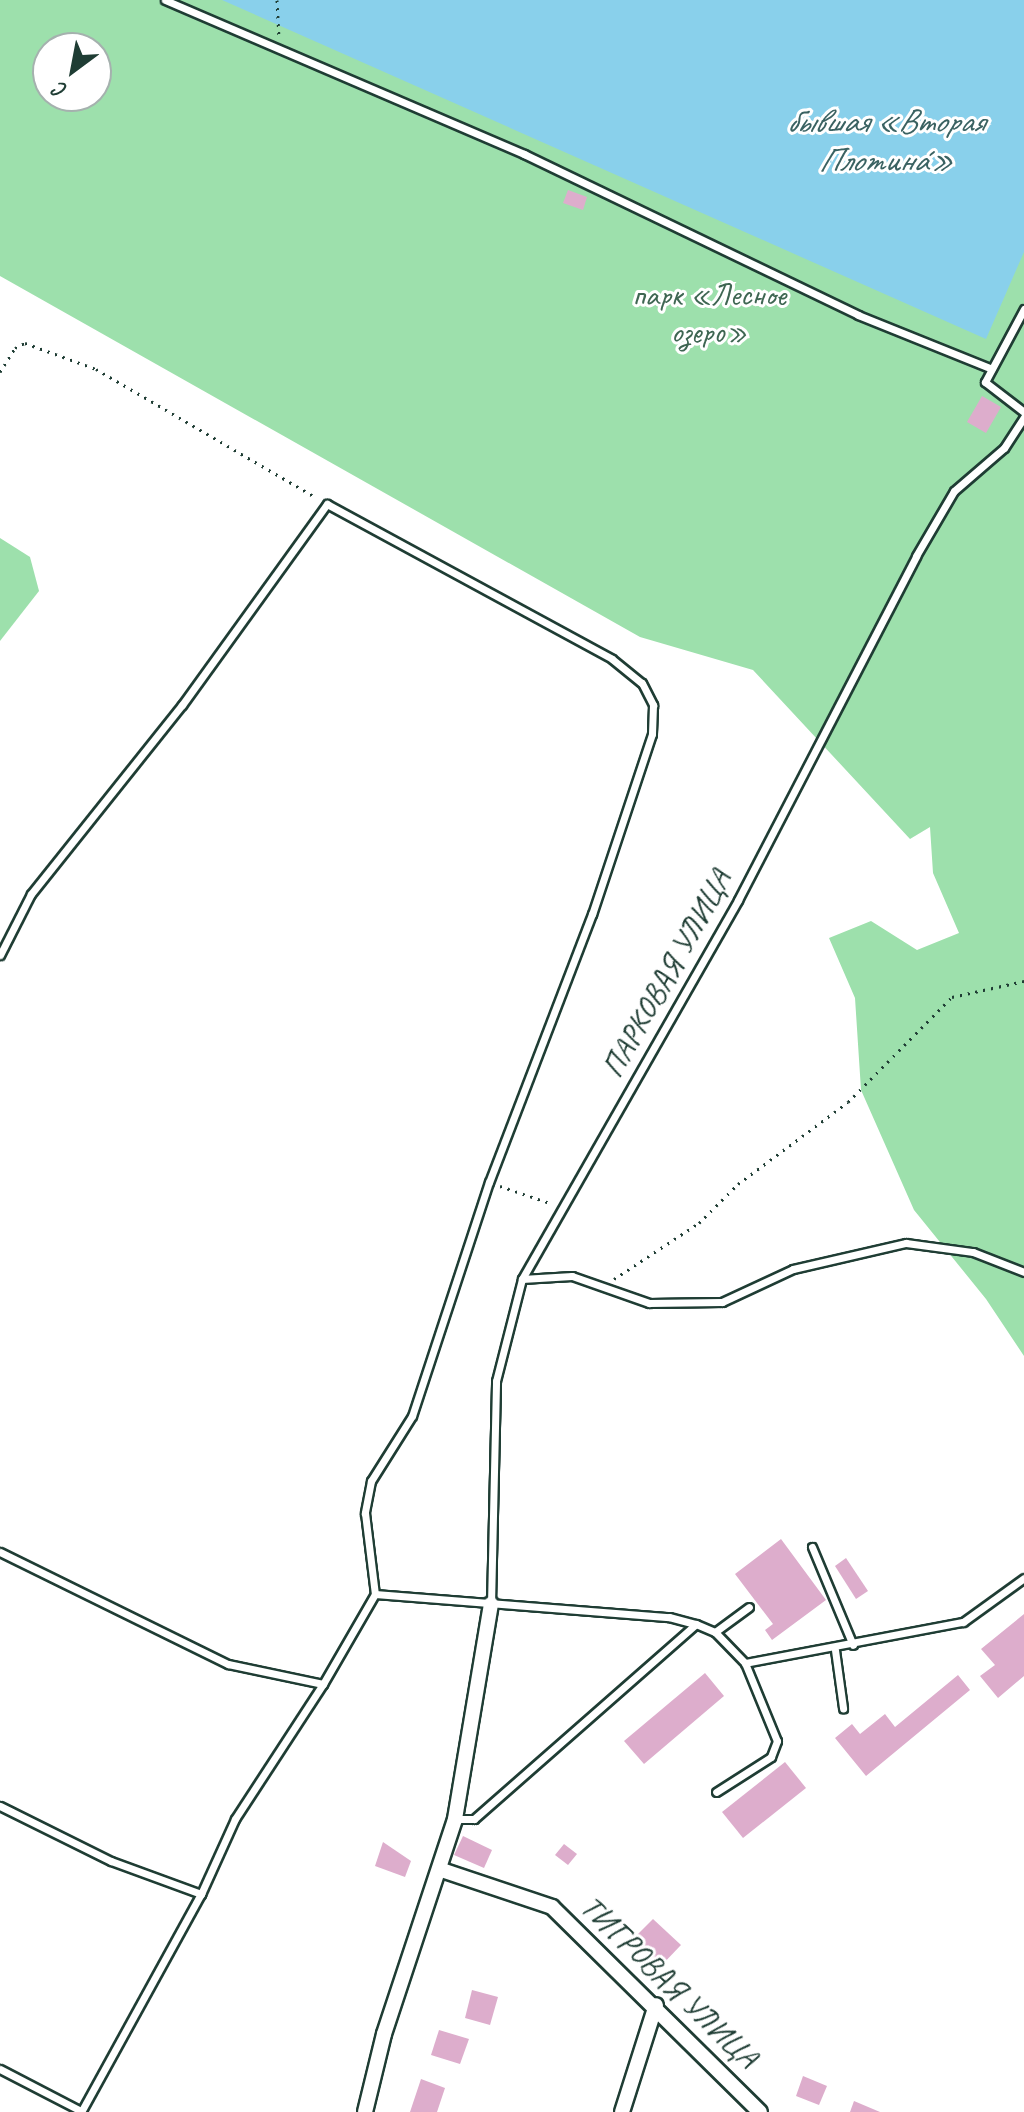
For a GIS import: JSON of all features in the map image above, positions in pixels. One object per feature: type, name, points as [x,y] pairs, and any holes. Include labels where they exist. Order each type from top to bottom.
[{"type":"street","points":[[365,2112],[384,2034],[442,1870],[455,1819],[491,1604]]},
{"type":"street","name":"ТИГРОВАЯ УЛИЦА","points":[[442,1870],[552,1907],[656,2005],[760,2112]]},
{"type":"street","points":[[622,2112],[656,2005]]},
{"type":"lane","points":[[165,0],[524,154],[858,315],[992,369]]},
{"type":"lane","points":[[1024,309],[985,382],[1024,415]]},
{"type":"lane","name":"ПАРКОВАЯ УЛИЦА","points":[[491,1604],[496,1381],[522,1279],[738,900],[916,556],[954,491],[1004,448],[1024,415]]},
{"type":"lane","points":[[0,955],[31,894],[182,705],[327,504],[612,659],[642,683],[653,705],[652,734],[592,914],[489,1182],[412,1416],[371,1481],[365,1513],[375,1594],[323,1684],[235,1819],[201,1894],[81,2112],[0,2069]]},
{"type":"lane","points":[[522,1279],[572,1276],[649,1303],[722,1302],[793,1269],[906,1243],[973,1252],[1024,1272]]},
{"type":"lane","points":[[812,1547],[853,1645]]},
{"type":"lane","points":[[0,1552],[228,1664],[323,1684]]},
{"type":"lane","points":[[745,1663],[835,1650],[963,1622],[1024,1578]]},
{"type":"lane","points":[[375,1594],[669,1617],[715,1632],[745,1663],[776,1750],[716,1792]]},
{"type":"lane","points":[[715,1632],[749,1607]]},
{"type":"lane","points":[[455,1819],[474,1819],[696,1624]]},
{"type":"lane","points":[[835,1650],[843,1708]]},
{"type":"lane","points":[[0,1806],[111,1861],[201,1894]]},
{"type":"path","points":[[277,0],[278,48]]},
{"type":"path","points":[[0,372],[15,348],[25,343],[96,369],[327,504]]},
{"type":"path","points":[[603,1286],[699,1223],[738,1184],[848,1102],[952,997],[1024,981]]},
{"type":"path","points":[[489,1182],[561,1207]]},
{"type":"green space","name":"парк «Лесное озеро»","points":[[0,0],[1024,0],[1024,1356],[986,1299],[914,1210],[861,1090],[855,998],[829,938],[871,921],[917,950],[959,933],[933,873],[930,827],[910,839],[753,670],[640,637],[0,276]]},
{"type":"green space","points":[[0,538],[30,557],[39,591],[0,641]]},
{"type":"water","name":"бывшая «Вторая Плотинá»","points":[[222,0],[1024,0],[1024,252],[986,339]]},
{"type":"building","points":[[568,190],[587,197],[583,210],[563,203]]},
{"type":"building","points":[[982,396],[1001,407],[986,433],[967,422]]},
{"type":"building","points":[[781,1539],[826,1600],[772,1640],[765,1630],[773,1624],[735,1574]]},
{"type":"building","points":[[846,1558],[868,1591],[856,1599],[835,1566]]},
{"type":"building","points":[[1024,1614],[1024,1676],[998,1698],[980,1676],[995,1665],[981,1649]]},
{"type":"building","points":[[705,1673],[724,1696],[644,1764],[624,1741]]},
{"type":"building","points":[[958,1675],[970,1690],[866,1776],[835,1738],[852,1724],[860,1734],[885,1714],[895,1727]]},
{"type":"building","points":[[785,1762],[806,1788],[743,1838],[722,1812]]},
{"type":"building","points":[[463,1836],[492,1850],[484,1868],[454,1855]]},
{"type":"building","points":[[383,1842],[411,1861],[405,1877],[375,1866]]},
{"type":"building","points":[[564,1844],[577,1854],[568,1865],[555,1855]]},
{"type":"building","points":[[653,1919],[681,1945],[660,1967],[632,1940]]},
{"type":"building","points":[[472,1990],[498,1997],[490,2025],[465,2018]]},
{"type":"building","points":[[439,2030],[469,2039],[460,2064],[431,2055]]},
{"type":"building","points":[[803,2076],[827,2086],[819,2105],[796,2096]]},
{"type":"building","points":[[421,2079],[445,2088],[437,2112],[410,2112]]},
{"type":"building","points":[[854,2101],[880,2112],[850,2112]]}]
